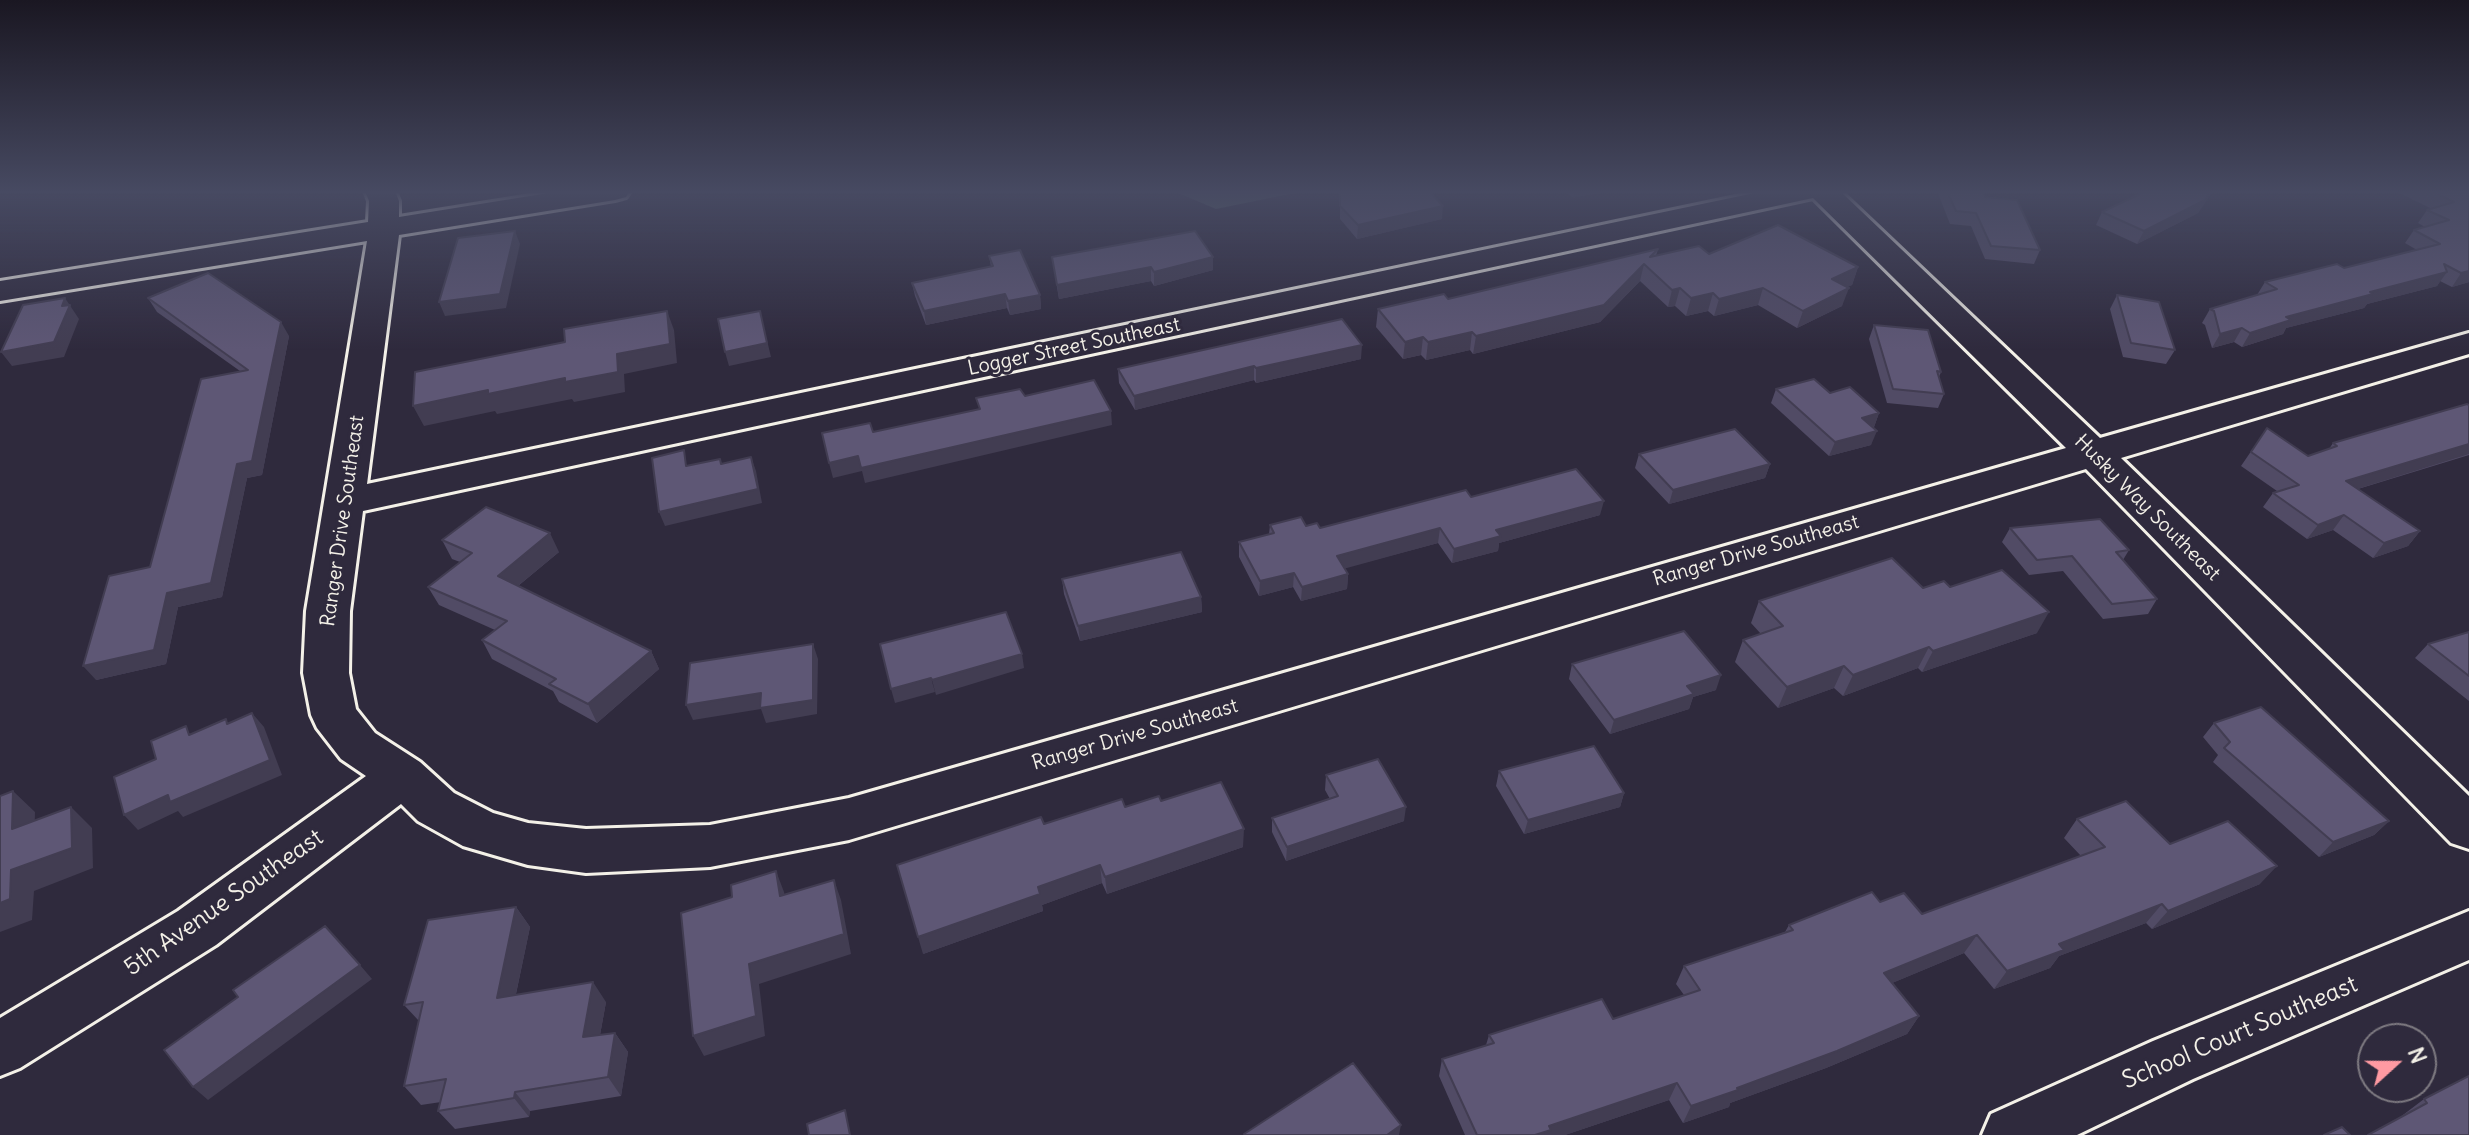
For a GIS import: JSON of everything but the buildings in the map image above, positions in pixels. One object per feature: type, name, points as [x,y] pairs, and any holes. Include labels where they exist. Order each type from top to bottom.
[{"type":"street","points":[[0,291],[219,244]]},
{"type":"street","name":"Ranger Drive Southeast","points":[[377,244],[328,611],[326,673],[334,715],[358,746],[403,776],[436,807],[481,831],[528,844],[586,851],[710,846],[849,819],[2469,343]]},
{"type":"street","name":"Logger Street Southeast","points":[[344,502],[1556,244]]},
{"type":"street","name":"Husky Way Southeast","points":[[1878,244],[2092,452],[2469,828]]},
{"type":"street","name":"5th Avenue Southeast","points":[[0,1049],[197,928],[403,776]]},
{"type":"street","name":"School Court Southeast","points":[[2012,1135],[2173,1060],[2469,935]]}]
